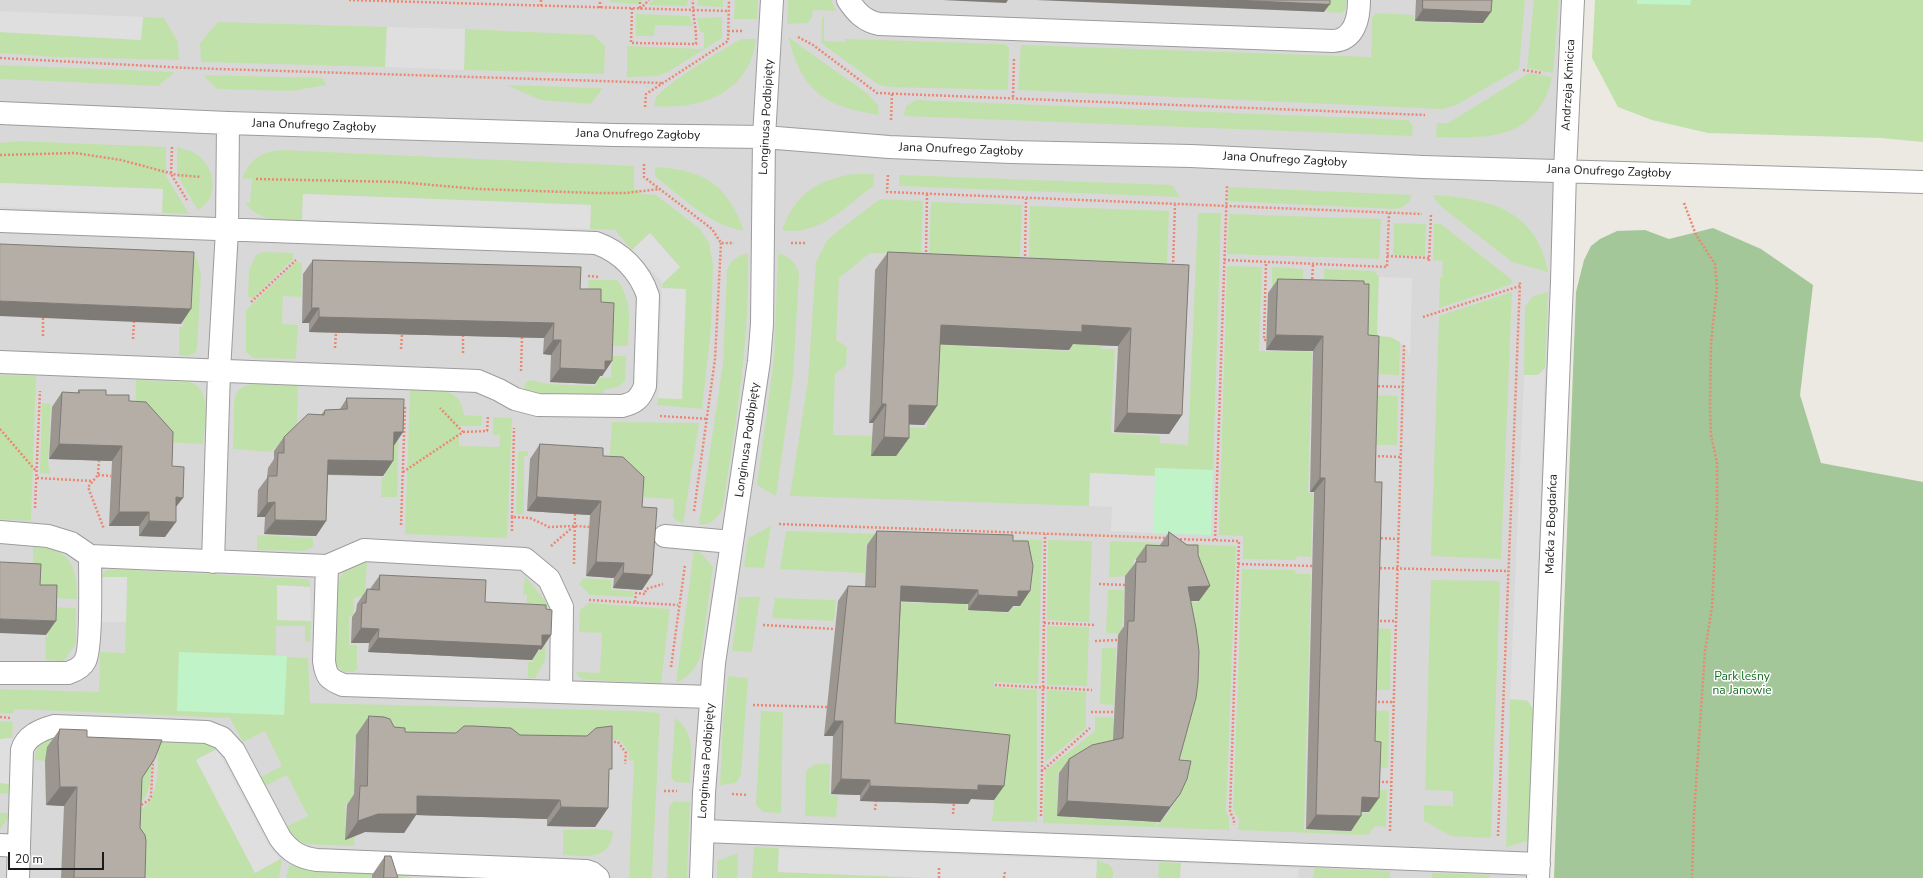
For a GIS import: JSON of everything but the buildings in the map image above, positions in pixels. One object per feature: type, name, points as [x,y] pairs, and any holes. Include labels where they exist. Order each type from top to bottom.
[{"type":"street","name":"Longinusa Podbipięty","points":[[701,878],[714,663],[759,361],[762,324],[764,137],[772,0]]},
{"type":"street","points":[[848,0],[867,20],[879,24],[1339,41],[1352,32],[1357,23],[1359,14],[1359,0]]},
{"type":"street","name":"Andrzeja Kmicica","points":[[1564,171],[1573,0]]},
{"type":"street","name":"Jana Onufrego Zagłoby","points":[[0,113],[228,123],[614,135],[764,137],[889,147],[1228,158],[1423,167],[1923,182]]},
{"type":"street","points":[[213,562],[219,371],[227,230],[228,123]]},
{"type":"street","name":"Maćka z Bogdańca","points":[[1538,871],[1562,282],[1564,171]]},
{"type":"street","points":[[0,221],[596,244],[617,253],[644,283],[648,296],[645,386],[641,396],[634,403],[622,406],[541,406],[515,399],[478,381],[0,362]]},
{"type":"street","points":[[0,532],[48,536],[71,543],[90,556],[326,566],[364,550],[521,561],[549,579],[562,607],[561,692]]},
{"type":"street","points":[[665,536],[732,542]]},
{"type":"street","points":[[0,672],[68,673],[74,671],[85,662],[89,642],[90,556]]},
{"type":"street","points":[[326,566],[324,661],[326,674],[333,681],[343,685],[711,697]]},
{"type":"street","points":[[18,878],[9,846],[22,750],[24,744],[29,738],[43,729],[54,726],[207,732],[222,738],[234,752],[280,838],[286,846],[301,857],[317,860],[586,871],[592,873],[598,878]]},
{"type":"street","points":[[703,831],[1497,862],[1538,871]]},
{"type":"path","points":[[349,0],[471,2],[541,6],[728,11]]},
{"type":"path","points":[[541,0],[541,6]]},
{"type":"path","points":[[600,0],[600,8]]},
{"type":"path","points":[[640,0],[640,9]]},
{"type":"path","points":[[640,9],[649,0]]},
{"type":"path","points":[[632,8],[631,43],[696,44],[697,30],[692,10],[693,0]]},
{"type":"path","points":[[1013,97],[1015,30]]},
{"type":"path","points":[[728,31],[788,31],[813,45],[878,93],[1013,97],[1425,115]]},
{"type":"path","points":[[0,58],[196,68],[663,83]]},
{"type":"path","points":[[892,94],[887,192],[1026,199],[1422,214]]},
{"type":"path","points":[[172,121],[172,172],[186,198]]},
{"type":"path","points":[[0,155],[75,153],[122,160],[153,169],[172,172],[177,175],[228,179],[398,182],[478,189],[596,193],[640,192],[660,189]]},
{"type":"path","points":[[1216,540],[1228,158]]},
{"type":"path","points":[[1674,175],[1696,235],[1715,264],[1717,287],[1711,342],[1710,377],[1711,435],[1717,463],[1717,509],[1712,607],[1706,651],[1694,814],[1692,878]]},
{"type":"path","points":[[926,258],[927,194]]},
{"type":"path","points":[[1025,262],[1026,199]]},
{"type":"path","points":[[1172,272],[1175,205]]},
{"type":"path","points":[[1224,260],[1387,267],[1389,213]]},
{"type":"path","points":[[1429,262],[1431,215]]},
{"type":"path","points":[[667,695],[678,605],[708,419],[717,339],[721,243]]},
{"type":"path","points":[[1387,256],[1429,258]]},
{"type":"path","points":[[248,305],[298,258]]},
{"type":"path","points":[[1266,262],[1264,340],[1266,340]]},
{"type":"path","points":[[1312,287],[1313,264]]},
{"type":"path","points":[[1497,862],[1520,282]]},
{"type":"path","points":[[1423,316],[1520,286]]},
{"type":"path","points":[[1390,838],[1404,345]]},
{"type":"path","points":[[34,535],[41,364]]},
{"type":"path","points":[[410,378],[463,432]]},
{"type":"path","points":[[400,552],[403,473],[410,378]]},
{"type":"path","points":[[403,473],[463,432],[487,431],[488,385]]},
{"type":"path","points":[[1367,386],[1403,387]]},
{"type":"path","points":[[515,399],[512,517],[521,561],[574,526]]},
{"type":"path","points":[[684,418],[708,419]]},
{"type":"path","points":[[0,429],[37,471]]},
{"type":"path","points":[[1373,456],[1401,457]]},
{"type":"path","points":[[99,460],[98,475],[88,487],[104,529],[133,558]]},
{"type":"path","points":[[98,475],[111,476]]},
{"type":"path","points":[[37,478],[93,481]]},
{"type":"path","points":[[574,526],[575,514]]},
{"type":"path","points":[[512,517],[530,518],[549,527],[590,526]]},
{"type":"path","points":[[779,524],[1239,541],[1230,812],[1234,819],[1234,826]]},
{"type":"path","points":[[912,530],[912,535]]},
{"type":"path","points":[[972,537],[973,531]]},
{"type":"path","points":[[1040,844],[1045,534]]},
{"type":"path","points":[[1371,538],[1399,539]]},
{"type":"path","points":[[1238,564],[1312,566]]},
{"type":"path","points":[[1370,568],[1508,571]]},
{"type":"path","points":[[635,602],[636,593],[645,594],[646,589],[663,584]]},
{"type":"path","points":[[1099,584],[1125,585]]},
{"type":"path","points":[[558,598],[678,605]]},
{"type":"path","points":[[1369,620],[1396,621]]},
{"type":"path","points":[[1044,623],[1096,625]]},
{"type":"path","points":[[763,625],[835,629]]},
{"type":"path","points":[[1095,640],[1117,640]]},
{"type":"path","points":[[995,685],[1092,690]]},
{"type":"path","points":[[1366,702],[1394,702]]},
{"type":"path","points":[[753,705],[827,707]]},
{"type":"path","points":[[1091,712],[1114,712]]},
{"type":"path","points":[[1042,771],[1090,728]]},
{"type":"path","points":[[134,808],[149,800],[152,792],[154,730]]},
{"type":"path","points":[[602,742],[618,742],[626,753],[624,764]]},
{"type":"path","points":[[1377,782],[1391,782]]},
{"type":"shaded area","points":[[0,0],[1578,0],[1543,878],[0,878]]},
{"type":"shaded area","points":[[0,11],[143,17],[141,40],[0,32]]},
{"type":"shaded area","points":[[387,27],[465,29],[464,70],[385,67]]},
{"type":"shaded area","points":[[0,183],[163,189],[162,213],[0,207]]},
{"type":"shaded area","points":[[303,194],[591,205],[590,229],[302,220]]},
{"type":"shaded area","points":[[650,233],[680,267],[663,283],[632,250]]},
{"type":"shaded area","points":[[1379,277],[1412,278],[1410,359],[1408,351],[1400,342],[1391,337],[1377,336]]},
{"type":"shaded area","points":[[662,288],[686,289],[682,399],[658,398]]},
{"type":"shaded area","points":[[1545,368],[1533,709],[1527,700],[1510,699],[1524,375],[1538,375]]},
{"type":"shaded area","points":[[1090,473],[1155,476],[1153,533],[1111,531],[1112,507],[1089,506]]},
{"type":"shaded area","points":[[101,577],[127,577],[126,622],[101,622]]},
{"type":"shaded area","points":[[277,585],[310,587],[311,621],[277,620]]},
{"type":"shaded area","points":[[12,738],[10,784],[0,783],[0,739]]},
{"type":"shaded area","points":[[217,749],[268,844],[280,859],[255,873],[196,760]]},
{"type":"shaded area","points":[[779,848],[1097,860],[1096,878],[931,878],[778,872]]},
{"type":"shaded area","points":[[1181,863],[1299,868],[1298,878],[1180,878]]},
{"type":"green space","points":[[610,0],[643,0],[639,4],[610,2]]},
{"type":"green space","points":[[654,0],[688,0],[687,6],[648,5]]},
{"type":"green space","points":[[698,0],[723,0],[723,7],[697,6]]},
{"type":"green space","points":[[735,0],[758,0],[757,19],[734,19]]},
{"type":"green space","points":[[788,0],[831,0],[836,11],[813,10],[812,17],[808,23],[787,24]]},
{"type":"green space","points":[[1326,0],[1346,0],[1346,10],[1341,13],[1326,12]]},
{"type":"green space","points":[[1485,0],[1525,0],[1519,69],[1456,105],[1442,109],[1018,90],[1021,45],[1371,57],[1372,18],[1376,13],[1414,15],[1415,22],[1484,24]]},
{"type":"green space","points":[[1534,0],[1559,0],[1553,73],[1527,68]]},
{"type":"green space","points":[[1595,0],[1923,0],[1923,142],[1881,138],[1708,133],[1652,120],[1618,107],[1592,58]]},
{"type":"green space","points":[[1637,0],[1691,0],[1690,5],[1637,4]]},
{"type":"green space","points":[[636,14],[689,16],[693,26],[655,25],[654,36],[636,36]]},
{"type":"green space","points":[[143,17],[164,18],[178,42],[179,60],[55,57],[0,53],[0,32],[141,40]]},
{"type":"green space","points":[[722,17],[722,38],[666,73],[656,76],[627,77],[627,46],[702,49],[704,48],[704,32],[700,32],[697,18]]},
{"type":"green space","points":[[822,17],[824,17],[824,41],[845,42],[845,39],[1005,44],[1009,48],[1008,90],[889,87],[879,85],[821,43]]},
{"type":"green space","points":[[218,22],[387,27],[385,67],[201,62],[200,43]]},
{"type":"green space","points":[[465,29],[594,35],[605,46],[604,74],[464,70]]},
{"type":"green space","points":[[788,37],[868,94],[878,105],[879,115],[843,107],[818,93],[801,71]]},
{"type":"green space","points":[[741,39],[756,39],[752,58],[744,73],[733,85],[720,94],[705,101],[689,105],[654,106],[658,95],[675,80]]},
{"type":"green space","points":[[0,65],[175,72],[158,86],[0,79]]},
{"type":"green space","points":[[1529,73],[1552,77],[1545,97],[1536,113],[1523,124],[1509,131],[1493,135],[1456,138],[1436,137],[1437,123],[1448,123]]},
{"type":"green space","points":[[203,75],[322,78],[326,85],[291,91],[217,89]]},
{"type":"green space","points":[[506,85],[603,88],[591,104],[541,100]]},
{"type":"green space","points":[[916,100],[1408,120],[1413,126],[1412,136],[904,116],[906,106]]},
{"type":"green space","points":[[18,141],[166,147],[166,176],[189,214],[162,213],[162,189],[0,183],[0,143]]},
{"type":"green space","points":[[177,147],[197,154],[207,165],[210,172],[213,186],[212,193],[209,200],[198,210],[177,175]]},
{"type":"green space","points":[[281,150],[634,166],[634,190],[640,190],[640,194],[656,195],[700,229],[709,243],[713,265],[711,329],[702,409],[657,405],[658,398],[681,399],[686,290],[662,288],[663,283],[680,267],[650,233],[632,250],[615,230],[590,229],[591,205],[303,194],[302,220],[271,219],[257,214],[245,203],[250,203],[252,179],[242,178],[245,171],[257,158],[267,153]]},
{"type":"green space","points":[[655,167],[688,172],[701,176],[712,182],[722,191],[730,202],[744,231],[719,223],[697,210],[655,176]]},
{"type":"green space","points":[[852,174],[874,174],[873,186],[842,211],[820,224],[808,229],[795,231],[782,230],[793,207],[808,191],[817,185]]},
{"type":"green space","points":[[899,175],[1172,185],[1180,197],[899,186]]},
{"type":"green space","points":[[1229,187],[1412,195],[1406,205],[1401,208],[1394,209],[1228,201]]},
{"type":"green space","points":[[1433,195],[1454,197],[1491,204],[1507,211],[1522,221],[1533,234],[1542,251],[1548,272],[1512,262],[1442,207]]},
{"type":"green space","points":[[880,199],[923,201],[921,254],[870,253],[839,278],[836,340],[847,347],[846,366],[835,373],[833,435],[876,436],[877,426],[927,428],[929,388],[925,335],[967,339],[967,347],[1070,351],[1070,341],[1102,343],[1101,349],[1115,349],[1111,433],[1160,436],[1160,443],[1188,445],[1198,213],[1221,213],[1213,470],[1155,468],[1155,476],[1090,473],[1089,506],[790,496],[808,380],[816,262],[826,242],[833,235]]},
{"type":"green space","points":[[931,202],[1022,205],[1020,258],[929,255]]},
{"type":"green space","points":[[1030,206],[1169,211],[1167,263],[1029,259]]},
{"type":"green space","points":[[1229,214],[1381,219],[1379,259],[1227,254]]},
{"type":"green space","points":[[1394,223],[1426,224],[1425,256],[1393,255]]},
{"type":"green space","points":[[1434,224],[1441,224],[1512,280],[1512,284],[1439,308],[1440,278],[1442,278],[1443,261],[1433,260]]},
{"type":"green space","name":"Park leśny na Janowie","points":[[1713,228],[1761,249],[1813,285],[1800,395],[1821,463],[1923,482],[1923,878],[1554,878],[1576,292],[1584,260],[1591,246],[1600,239],[1617,231],[1645,230],[1669,239]]},
{"type":"green space","points":[[182,250],[191,252],[197,259],[201,274],[197,349],[195,353],[188,356],[179,355],[179,327],[183,327],[185,265],[182,264]]},
{"type":"green space","points":[[264,252],[293,253],[293,259],[253,298],[248,297],[249,270],[256,255]]},
{"type":"green space","points":[[748,253],[747,317],[741,380],[723,506],[720,513],[714,520],[707,524],[699,524],[723,364],[727,270],[735,259]]},
{"type":"green space","points":[[778,253],[786,256],[795,264],[799,275],[793,378],[776,496],[757,485],[774,359]]},
{"type":"green space","points":[[296,262],[302,263],[301,297],[283,296],[282,324],[298,325],[296,359],[253,358],[246,352],[246,310]]},
{"type":"green space","points":[[1227,266],[1262,267],[1259,351],[1312,352],[1308,493],[1313,493],[1311,557],[1298,556],[1295,560],[1243,559],[1243,536],[1219,535]]},
{"type":"green space","points":[[1272,267],[1303,269],[1303,294],[1272,293]]},
{"type":"green space","points":[[1324,269],[1374,271],[1379,277],[1377,335],[1391,337],[1400,342],[1399,375],[1369,374],[1324,294]]},
{"type":"green space","points":[[589,280],[617,280],[622,288],[626,296],[629,311],[628,346],[605,346],[587,301]]},
{"type":"green space","points":[[1512,292],[1501,559],[1431,556],[1439,316]]},
{"type":"green space","points":[[1548,292],[1545,368],[1538,375],[1524,375],[1525,307],[1533,296]]},
{"type":"green space","points":[[612,356],[626,356],[625,381],[618,387],[604,390],[604,394],[527,393],[524,391],[525,383],[530,380],[548,384],[596,386],[596,378],[611,377]]},
{"type":"green space","points":[[0,375],[36,376],[31,521],[0,519]]},
{"type":"green space","points":[[136,380],[189,382],[197,386],[202,392],[206,408],[203,444],[163,442],[135,412]]},
{"type":"green space","points":[[252,384],[298,385],[297,426],[271,452],[233,449],[234,400],[240,389]]},
{"type":"green space","points":[[410,389],[437,389],[444,391],[457,398],[462,405],[464,415],[482,416],[481,426],[459,426],[459,446],[499,447],[500,435],[493,435],[493,417],[512,418],[507,538],[405,534]]},
{"type":"green space","points":[[1369,395],[1398,396],[1397,445],[1368,445]]},
{"type":"green space","points":[[42,403],[51,404],[48,462],[50,474],[40,473]]},
{"type":"green space","points":[[395,417],[399,417],[397,497],[381,497],[382,478],[385,477],[386,448]]},
{"type":"green space","points":[[612,422],[699,423],[683,524],[673,518],[674,499],[636,497],[609,469]]},
{"type":"green space","points":[[528,451],[528,456],[524,456],[524,514],[516,514],[518,452]]},
{"type":"green space","points":[[1155,468],[1213,470],[1211,535],[1153,533]]},
{"type":"green space","points":[[771,526],[764,568],[744,567],[748,538]]},
{"type":"green space","points":[[786,531],[878,534],[877,545],[866,544],[865,573],[780,569]]},
{"type":"green space","points":[[257,535],[313,538],[313,547],[304,551],[257,550]]},
{"type":"green space","points":[[1015,539],[1042,540],[1038,684],[994,682],[994,687],[1037,690],[1037,822],[992,821],[1000,749],[880,736],[892,602],[923,603],[924,600],[967,602],[967,610],[1009,613],[1009,606],[1020,607],[1023,591],[1012,543]]},
{"type":"green space","points":[[1048,540],[1092,541],[1089,622],[1047,620]]},
{"type":"green space","points":[[1110,541],[1236,546],[1226,811],[1229,818],[1229,830],[1043,823],[1045,771],[1095,731],[1095,717],[1113,717],[1113,724],[1119,725],[1117,753],[1075,763],[1058,773],[1057,816],[1134,821],[1135,811],[1155,811],[1156,826],[1172,807],[1181,784],[1167,774],[1177,602],[1198,602],[1196,587],[1157,559],[1134,559],[1134,576],[1109,577]]},
{"type":"green space","points":[[33,547],[46,548],[55,551],[63,555],[69,561],[73,568],[75,577],[77,599],[48,598],[33,594]]},
{"type":"green space","points":[[694,550],[701,553],[713,567],[701,655],[692,672],[676,683]]},
{"type":"green space","points":[[367,561],[365,595],[354,598],[353,616],[349,616],[349,645],[357,645],[357,669],[353,672],[343,672],[335,665],[334,660],[337,583],[345,570]]},
{"type":"green space","points":[[111,569],[307,579],[310,582],[310,587],[277,585],[277,620],[311,621],[310,642],[305,642],[305,626],[276,626],[276,656],[308,658],[310,703],[636,711],[660,713],[652,878],[629,878],[634,761],[628,760],[629,753],[620,740],[437,732],[420,750],[359,738],[354,743],[353,778],[356,779],[356,804],[346,804],[345,827],[347,831],[355,836],[354,846],[305,844],[298,840],[287,829],[288,826],[308,816],[287,775],[265,786],[261,777],[282,766],[265,731],[243,742],[230,718],[14,709],[13,714],[0,713],[0,689],[99,692],[100,652],[125,653],[127,578],[101,577],[105,571]]},
{"type":"green space","points":[[1242,569],[1294,570],[1297,574],[1311,574],[1304,830],[1352,831],[1353,813],[1370,813],[1371,790],[1387,790],[1386,827],[1375,826],[1369,834],[1361,835],[1238,830],[1239,819],[1233,810]]},
{"type":"green space","points":[[525,576],[547,603],[545,660],[535,678],[528,678],[528,662],[533,662],[534,651],[542,651],[543,622],[526,609],[527,594],[523,595]]},
{"type":"green space","points":[[584,578],[611,580],[611,590],[633,591],[633,597],[590,595],[579,584]]},
{"type":"green space","points":[[1431,580],[1500,581],[1491,838],[1451,836],[1424,821],[1424,805],[1453,806],[1453,791],[1425,790]]},
{"type":"green space","points":[[1108,590],[1124,590],[1122,634],[1106,633]]},
{"type":"green space","points":[[739,597],[760,597],[752,652],[732,651]]},
{"type":"green space","points":[[775,598],[836,600],[834,621],[772,618]]},
{"type":"green space","points":[[589,603],[670,609],[661,683],[589,680],[578,676],[576,672],[600,673],[602,633],[579,632],[580,610]]},
{"type":"green space","points":[[49,607],[76,608],[76,643],[64,661],[46,660],[45,637],[48,637]]},
{"type":"green space","points":[[1047,626],[1089,627],[1087,686],[1047,685]]},
{"type":"green space","points":[[1370,628],[1391,629],[1390,690],[1368,690]]},
{"type":"green space","points":[[1102,648],[1116,648],[1114,705],[1100,704]]},
{"type":"green space","points":[[179,652],[287,656],[284,715],[177,711]]},
{"type":"green space","points":[[728,676],[748,678],[741,774],[736,783],[720,785],[723,719]]},
{"type":"green space","points":[[1047,690],[1086,692],[1086,728],[1045,762]]},
{"type":"green space","points":[[1510,699],[1529,701],[1533,709],[1528,841],[1506,847]]},
{"type":"green space","points":[[1367,710],[1389,711],[1388,768],[1372,768]]},
{"type":"green space","points":[[761,711],[783,712],[781,813],[763,812],[756,805]]},
{"type":"green space","points":[[675,718],[682,724],[690,739],[690,783],[675,782],[671,777]]},
{"type":"green space","points":[[0,721],[13,722],[12,738],[0,739]]},
{"type":"green space","points":[[56,737],[46,755],[45,761],[35,760],[38,747],[44,742]]},
{"type":"green space","points":[[151,740],[150,783],[148,792],[140,803],[141,780]]},
{"type":"green space","points":[[158,740],[189,740],[205,742],[217,749],[196,760],[256,872],[280,859],[282,860],[279,878],[133,878],[139,810],[152,798],[155,789],[158,769]]},
{"type":"green space","points":[[830,764],[829,794],[838,796],[836,817],[805,816],[806,771],[813,765]]},
{"type":"green space","points":[[0,783],[10,784],[10,794],[0,793]]},
{"type":"green space","points":[[674,801],[690,802],[687,878],[667,878],[669,807]]},
{"type":"green space","points":[[0,813],[9,813],[8,819],[0,829]]},
{"type":"green space","points":[[599,829],[613,831],[608,848],[596,855],[563,855],[563,830]]},
{"type":"green space","points":[[754,847],[779,848],[778,872],[931,878],[752,878]]},
{"type":"green space","points":[[738,853],[737,878],[717,878],[717,861]]},
{"type":"green space","points":[[1097,860],[1110,865],[1113,871],[1113,878],[1096,878]]},
{"type":"green space","points":[[1159,862],[1181,863],[1180,878],[1158,878]]},
{"type":"green space","points":[[289,865],[312,871],[405,874],[412,878],[286,878]]},
{"type":"green space","points":[[1314,868],[1390,871],[1390,878],[1313,878]]},
{"type":"green space","points":[[1432,873],[1490,875],[1490,878],[1432,878]]}]
